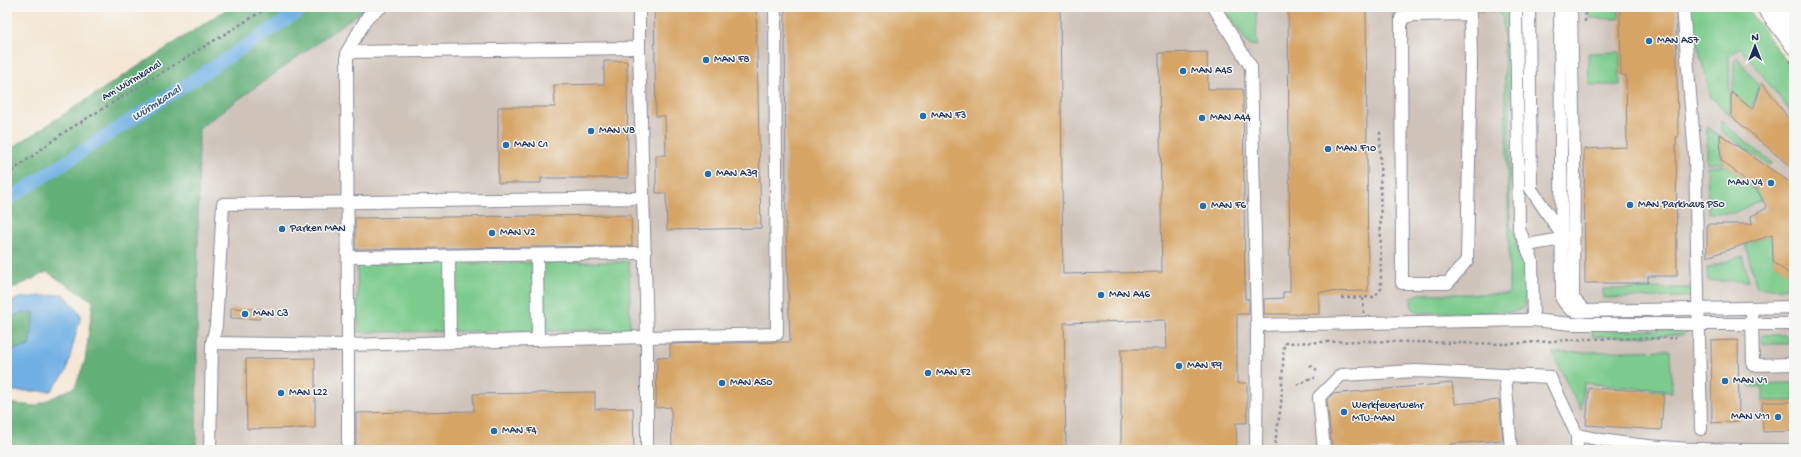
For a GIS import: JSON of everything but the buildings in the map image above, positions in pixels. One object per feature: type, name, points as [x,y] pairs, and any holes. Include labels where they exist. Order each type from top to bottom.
[{"type":"main road","points":[[1764,7],[1794,47]]},
{"type":"main road","points":[[1781,7],[1794,24]]},
{"type":"lane","points":[[348,450],[347,52],[368,16],[381,7]]},
{"type":"lane","points":[[639,7],[647,337],[647,450]]},
{"type":"lane","points":[[212,344],[348,345],[777,334],[775,7]]},
{"type":"lane","points":[[1214,7],[1250,67],[1257,325],[1256,450]]},
{"type":"lane","points":[[1516,7],[1519,229],[1521,237],[1532,260],[1533,320]]},
{"type":"lane","points":[[1529,7],[1531,189],[1562,237]]},
{"type":"lane","points":[[1560,7],[1562,299],[1568,308],[1577,312],[1697,308],[1794,307]]},
{"type":"lane","points":[[1571,7],[1579,157],[1579,267],[1573,298],[1585,311]]},
{"type":"lane","points":[[1683,7],[1695,156],[1700,430]]},
{"type":"lane","points":[[1470,10],[1467,260],[1448,283],[1402,283],[1401,18],[1415,11],[1470,10]]},
{"type":"lane","points":[[347,52],[639,48]]},
{"type":"lane","points":[[210,450],[212,344],[216,326],[223,204],[643,198]]},
{"type":"lane","points":[[1526,245],[1562,237]]},
{"type":"lane","points":[[348,257],[645,253]]},
{"type":"lane","points":[[537,255],[538,340]]},
{"type":"lane","points":[[449,256],[450,342]]},
{"type":"lane","points":[[1752,307],[1753,365],[1794,364]]},
{"type":"lane","points":[[1257,325],[1533,320],[1563,324],[1698,329],[1752,324],[1794,324]]},
{"type":"lane","points":[[1324,450],[1319,397],[1341,375],[1416,371],[1550,377],[1577,435],[1577,450]]},
{"type":"lane","points":[[1505,375],[1511,450]]},
{"type":"lane","points":[[1577,435],[1642,446],[1718,450],[1794,450]]},
{"type":"path","name":"Am Würmkanal","points":[[7,174],[63,133],[269,7]]},
{"type":"path","points":[[1585,7],[1585,22]]},
{"type":"path","points":[[1341,298],[1374,297],[1381,289],[1380,129]]},
{"type":"path","points":[[1274,450],[1280,405],[1284,343],[1363,341],[1507,344],[1585,339],[1687,337],[1698,329]]},
{"type":"path","points":[[1310,365],[1317,370]]},
{"type":"path","points":[[1297,385],[1316,378]]},
{"type":"shaded area","points":[[365,7],[1728,7],[1794,92],[1794,450],[162,450],[189,122]]},
{"type":"green space","points":[[230,7],[367,7],[199,128],[196,450],[7,450],[7,403],[35,406],[75,387],[85,361],[93,301],[47,272],[7,291],[7,151]]},
{"type":"green space","points":[[1224,7],[1256,7],[1257,46],[1248,44]]},
{"type":"green space","points":[[1478,7],[1500,8],[1504,10],[1510,18],[1510,224],[1525,264],[1525,304],[1523,308],[1514,312],[1418,313],[1412,308],[1411,302],[1412,297],[1419,294],[1509,294],[1509,236],[1503,17],[1492,11],[1479,11]]},
{"type":"green space","points":[[1589,7],[1619,7],[1619,19],[1589,18]]},
{"type":"green space","points":[[1688,7],[1747,7],[1794,73],[1794,116],[1740,47],[1729,57],[1730,115],[1711,97]]},
{"type":"green space","points":[[1620,52],[1620,85],[1589,85],[1588,53]]},
{"type":"green space","points":[[1737,57],[1759,86],[1751,109],[1733,93],[1734,61]]},
{"type":"green space","points":[[1721,121],[1772,163],[1769,165],[1721,131]]},
{"type":"green space","points":[[1707,127],[1720,137],[1721,160],[1724,163],[1707,163]]},
{"type":"green space","points":[[1707,166],[1728,166],[1757,190],[1762,199],[1734,213],[1708,213]]},
{"type":"green space","points":[[1772,235],[1773,262],[1790,273],[1792,288],[1757,288],[1745,244]]},
{"type":"green space","points":[[1742,256],[1749,281],[1708,281],[1707,268]]},
{"type":"green space","points":[[629,262],[630,330],[358,332],[357,264]]},
{"type":"green space","points":[[1692,288],[1692,297],[1603,298],[1603,289]]},
{"type":"green space","points":[[22,312],[35,312],[29,346],[7,351],[7,319]]},
{"type":"green space","points":[[1691,330],[1682,335],[1593,337],[1592,331]]},
{"type":"green space","points":[[1762,335],[1794,335],[1794,344],[1763,344]]},
{"type":"green space","points":[[1670,350],[1672,392],[1584,383],[1581,409],[1571,392],[1553,353]]},
{"type":"green space","points":[[1794,383],[1794,401],[1763,401],[1763,387],[1749,387],[1749,384]]},
{"type":"water","points":[[64,294],[81,315],[66,372],[51,391],[7,391],[7,351],[29,346],[35,313],[22,312],[7,319],[7,303],[20,298]]},
{"type":"waterway","name":"Würmkanal","points":[[7,200],[306,7]]},
{"type":"place","name":"MAN A57","points":[[1649,41]]},
{"type":"place","name":"MAN F8","points":[[706,60]]},
{"type":"place","name":"MAN A45","points":[[1183,71]]},
{"type":"place","name":"MAN F3","points":[[923,116]]},
{"type":"place","name":"MAN A44","points":[[1202,118]]},
{"type":"place","name":"MAN V8","points":[[591,131]]},
{"type":"place","name":"MAN C1","points":[[506,145]]},
{"type":"place","name":"MAN F10","points":[[1328,149]]},
{"type":"place","name":"MAN A39","points":[[708,174]]},
{"type":"place","name":"MAN V4","points":[[1771,183]]},
{"type":"place","name":"MAN Parkhaus P50","points":[[1630,205]]},
{"type":"place","name":"MAN F6","points":[[1203,206]]},
{"type":"place","name":"Parken MAN","points":[[282,229]]},
{"type":"place","name":"MAN V2","points":[[492,233]]},
{"type":"place","name":"MAN A46","points":[[1101,295]]},
{"type":"place","name":"MAN C3","points":[[245,314]]},
{"type":"place","name":"MAN F9","points":[[1179,366]]},
{"type":"place","name":"MAN F2","points":[[928,373]]},
{"type":"place","name":"MAN V1","points":[[1725,381]]},
{"type":"place","name":"MAN A50","points":[[722,383]]},
{"type":"place","name":"MAN L22","points":[[281,393]]},
{"type":"place","name":"Werkfeuerwehr MTU-MAN","points":[[1344,412]]},
{"type":"place","name":"MAN V11","points":[[1778,417]]},
{"type":"place","name":"MAN F4","points":[[494,431]]}]
